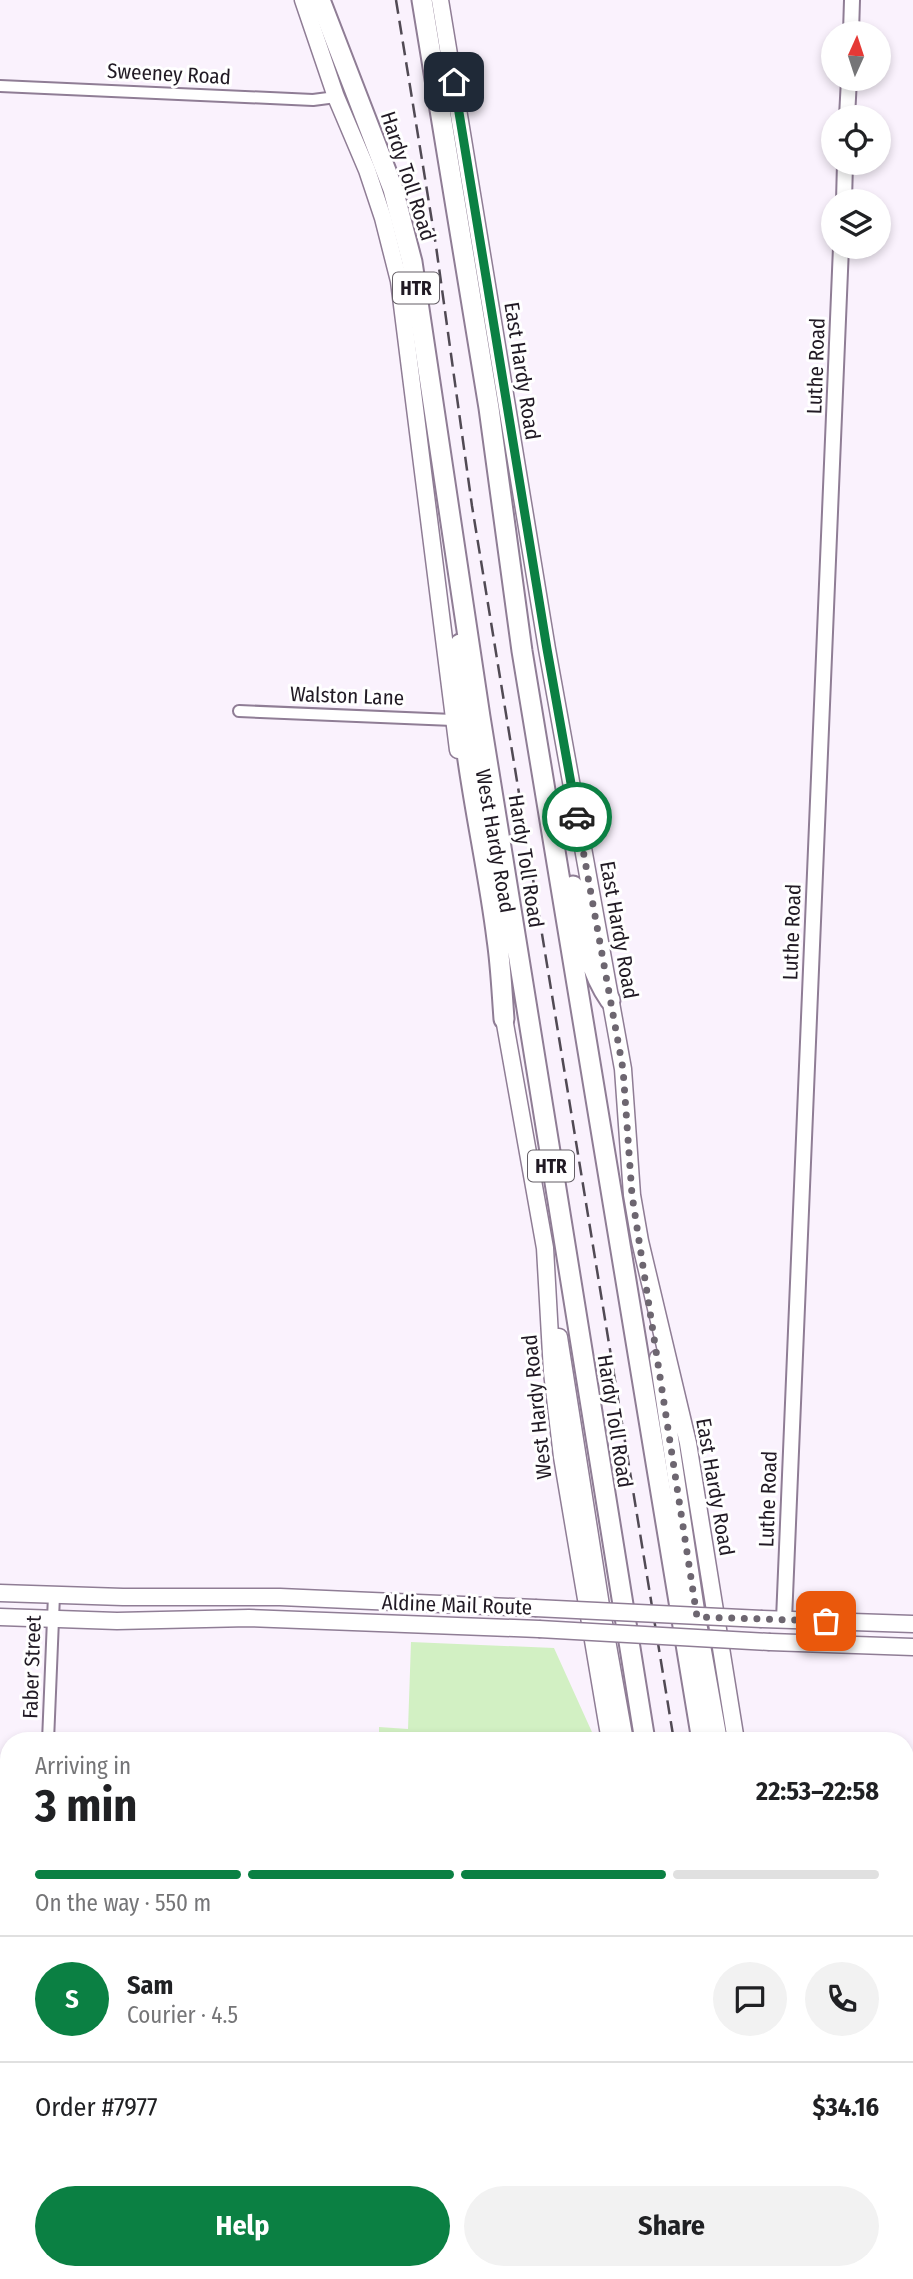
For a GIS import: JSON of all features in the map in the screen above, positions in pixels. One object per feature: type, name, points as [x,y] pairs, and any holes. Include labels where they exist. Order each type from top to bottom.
[{"type":"highway","name":"Hardy Toll Road","points":[[320,0],[393,189],[403,222],[419,303],[461,590],[644,1732]]},
{"type":"highway","name":"Hardy Toll Road","points":[[422,0],[488,408],[522,651],[712,1732]]},
{"type":"highway","points":[[488,408],[527,607],[569,868],[584,939],[600,985],[610,1000]]},
{"type":"highway","points":[[461,590],[459,670],[473,800],[497,939],[505,1019]]},
{"type":"main road","name":"West Hardy Road","points":[[303,0],[336,97],[367,170],[399,281],[453,720],[545,1248],[552,1372],[562,1457],[618,1732]]},
{"type":"main road","name":"East Hardy Road","points":[[440,0],[544,636],[623,1069],[632,1195],[639,1241],[688,1443],[735,1732]]},
{"type":"main road","points":[[639,1241],[701,1638],[712,1732]]},
{"type":"main road","points":[[545,1248],[589,1518],[619,1732]]},
{"type":"main road","name":"Aldine Mail Route","points":[[0,1593],[391,1601],[697,1617],[913,1624]]},
{"type":"main road","points":[[204,1596],[205,1619]]},
{"type":"main road","points":[[391,1601],[394,1624]]},
{"type":"main road","name":"Aldine Mail Route","points":[[0,1617],[53,1620],[249,1618],[913,1647]]},
{"type":"street","points":[[851,21],[852,0]]},
{"type":"street","name":"Sweeney Road","points":[[0,86],[313,100],[336,97]]},
{"type":"street","name":"Luthe Road","points":[[784,1619],[841,259]]},
{"type":"street","name":"Walston Lane","points":[[239,711],[453,720]]},
{"type":"street","name":"Faber Street","points":[[48,1732],[54,1595]]},
{"type":"green space","points":[[411,1642],[554,1648],[592,1732],[379,1732],[379,1727],[408,1729]]},
{"type":"railway","points":[[396,0],[436,246],[472,506],[673,1732]]},
{"type":"way so far","points":[[577,817],[623,1069],[632,1195],[697,1617],[826,1621]]},
{"type":"route","points":[[454,82],[577,817]]}]
